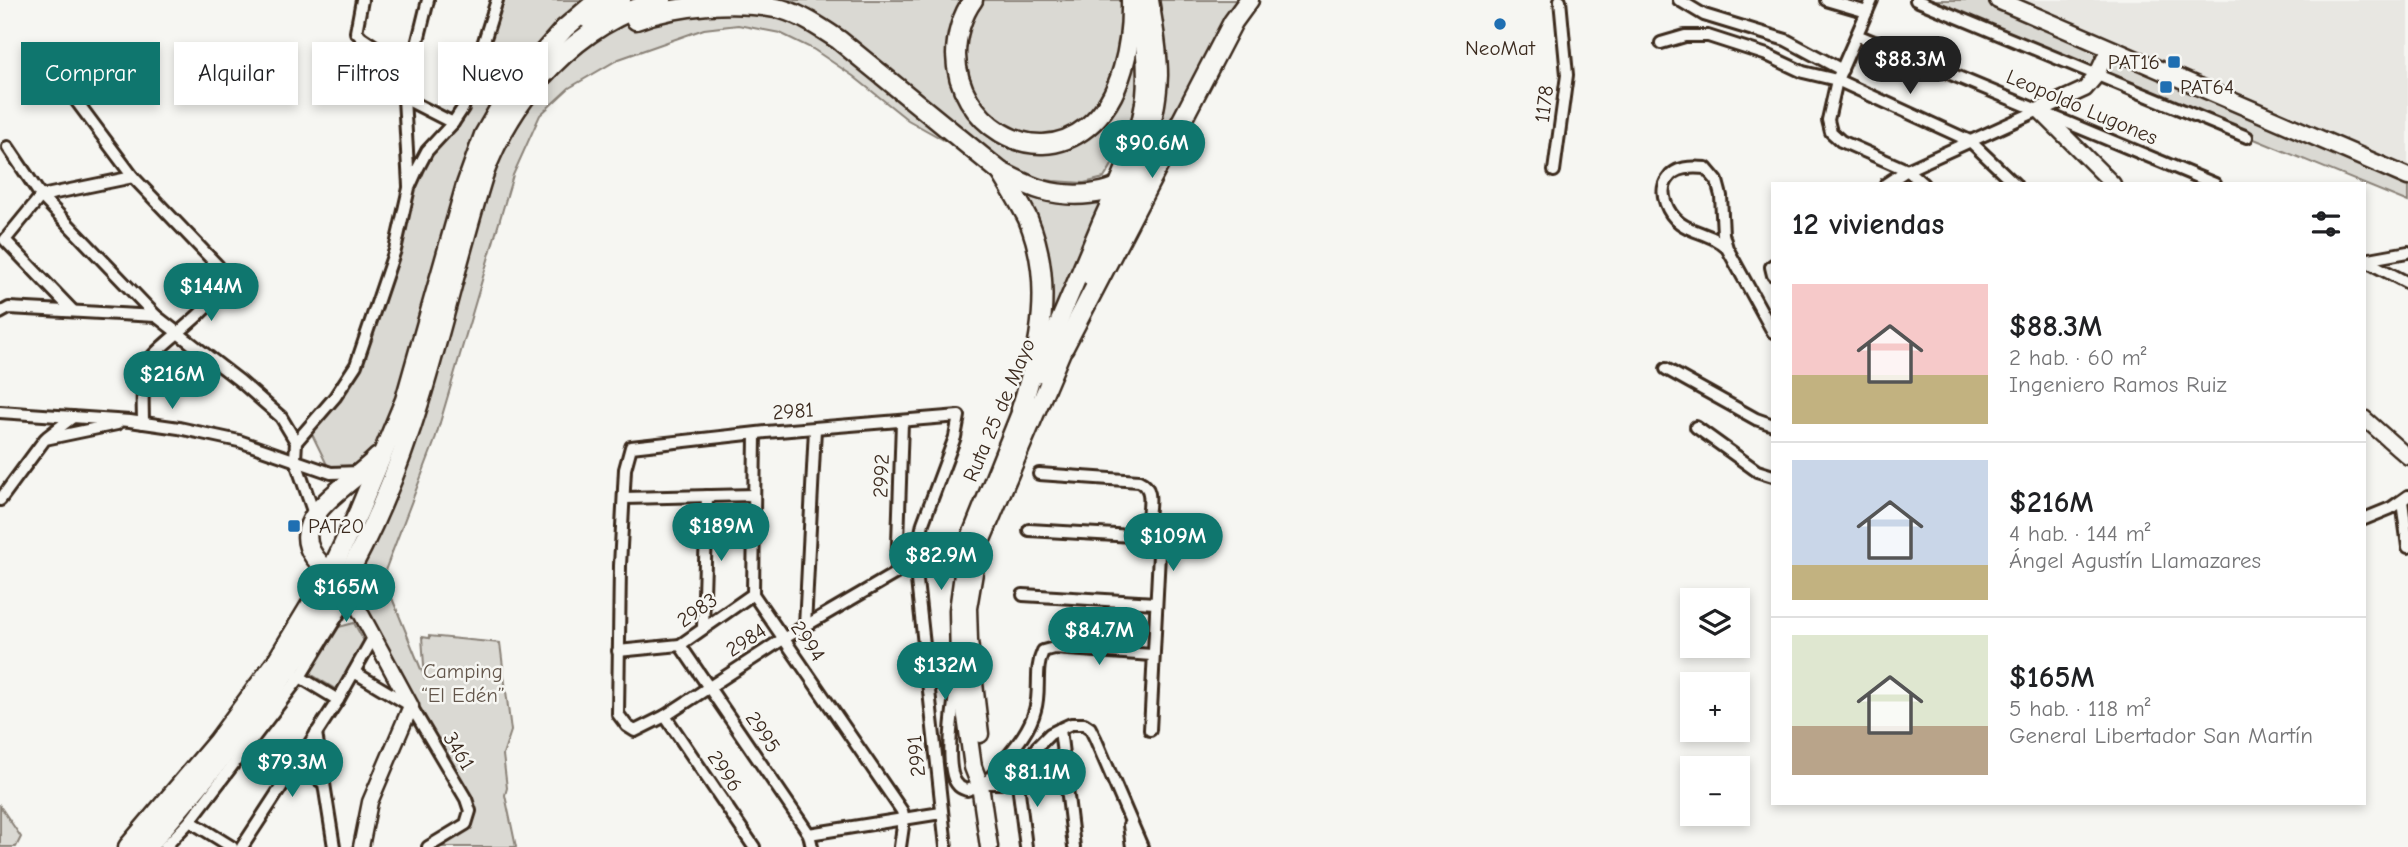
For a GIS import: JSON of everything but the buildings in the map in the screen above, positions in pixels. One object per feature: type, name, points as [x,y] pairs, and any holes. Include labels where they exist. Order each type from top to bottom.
[{"type":"highway","points":[[548,47],[564,29],[598,0]]},
{"type":"highway","points":[[548,50],[571,30],[621,0]]},
{"type":"highway","points":[[147,847],[294,673],[383,503],[424,393],[478,194],[494,150],[525,97],[549,69],[584,39],[619,18],[662,0]]},
{"type":"highway","points":[[973,0],[960,26],[956,47],[956,68],[961,90],[974,110],[1003,135],[1023,142],[1040,143],[1071,137],[1086,128],[1109,101],[1127,51],[1131,31],[1131,0]]},
{"type":"highway","points":[[1064,347],[1233,22],[1249,0]]},
{"type":"highway","points":[[584,39],[645,17],[708,5],[747,4],[781,9],[817,25],[839,40],[1001,172],[1043,190],[1080,194],[1116,188],[1134,176]]},
{"type":"highway","points":[[128,847],[217,742],[276,662],[342,583],[387,444],[405,400],[478,148],[501,105]]},
{"type":"highway","points":[[1001,172],[1027,217],[1039,256],[1042,277],[1043,300],[1038,347],[1021,409]]},
{"type":"highway","points":[[342,583],[314,557],[307,540],[307,530],[314,514],[337,490],[363,472],[387,444]]},
{"type":"main road","name":"Ruta 25 de Mayo","points":[[984,784],[973,767],[960,666],[958,610],[967,545],[1138,130],[1144,97],[1146,57],[1138,0]]},
{"type":"main road","name":"Ruta 25 de Mayo","points":[[989,847],[983,761],[969,642],[968,608],[973,574],[986,526],[1064,347],[1134,176],[1153,121],[1158,83],[1158,55],[1150,0]]},
{"type":"main road","points":[[1998,0],[2408,177]]},
{"type":"street","points":[[362,0],[356,20],[356,32],[368,42]]},
{"type":"street","points":[[417,42],[428,0]]},
{"type":"street","points":[[296,442],[335,397],[356,365],[395,250],[409,188],[427,151],[463,108],[497,0]]},
{"type":"street","name":"1178","points":[[1554,171],[1567,75],[1560,0]]},
{"type":"street","points":[[1679,0],[1704,15],[1786,40],[1839,75],[1970,141],[2013,182]]},
{"type":"street","points":[[1826,0],[1867,12]]},
{"type":"street","points":[[1872,0],[1839,75],[1828,120],[1831,132],[1841,141],[1907,170],[1921,182]]},
{"type":"street","points":[[1916,0],[2247,137]]},
{"type":"street","name":"Leopoldo Lugones","points":[[1857,35],[2210,182]]},
{"type":"street","points":[[1661,43],[1685,36],[1708,36],[1767,55],[1803,72],[1839,75]]},
{"type":"street","points":[[1889,182],[1907,170],[2085,89],[2096,76],[2109,48]]},
{"type":"street","points":[[79,105],[133,177],[218,266],[223,277],[221,291],[150,359],[145,372],[143,423]]},
{"type":"street","points":[[404,105],[409,188]]},
{"type":"street","points":[[418,105],[453,123]]},
{"type":"street","points":[[2039,110],[2111,182]]},
{"type":"street","points":[[8,147],[41,196],[156,316],[275,411],[296,442],[295,459],[314,514]]},
{"type":"street","points":[[1727,248],[1717,239],[1679,222],[1672,214],[1663,198],[1667,180],[1675,171],[1689,167],[1706,168],[1717,181],[1727,248],[1771,328]]},
{"type":"street","points":[[73,312],[5,240],[41,196],[133,177]]},
{"type":"street","points":[[2366,260],[2408,252]]},
{"type":"street","points":[[2366,261],[2408,283]]},
{"type":"street","points":[[5,310],[156,316]]},
{"type":"street","points":[[1667,369],[1756,419],[1771,424]]},
{"type":"street","points":[[0,411],[143,423],[239,441],[331,473],[363,472]]},
{"type":"street","name":"2981","points":[[624,498],[625,469],[631,446],[959,416]]},
{"type":"street","name":"2991","points":[[946,847],[915,562],[923,523],[955,436],[959,416]]},
{"type":"street","points":[[0,500],[45,439],[73,417]]},
{"type":"street","points":[[2366,420],[2408,457]]},
{"type":"street","points":[[45,439],[130,421]]},
{"type":"street","name":"2992","points":[[897,572],[902,422]]},
{"type":"street","points":[[1696,427],[1757,471],[1771,475]]},
{"type":"street","points":[[805,626],[815,429]]},
{"type":"street","points":[[753,594],[755,434]]},
{"type":"street","points":[[1039,474],[1139,481],[1146,484],[1150,491],[1148,526],[1150,537],[1159,554],[1150,730]]},
{"type":"street","points":[[618,651],[624,498],[754,495]]},
{"type":"street","points":[[703,628],[707,496]]},
{"type":"street","points":[[2369,517],[2405,498],[2408,547]]},
{"type":"street","points":[[1029,530],[1150,537]]},
{"type":"street","name":"2984","points":[[618,651],[618,714],[627,726],[635,731],[665,716],[783,639],[915,562]]},
{"type":"street","points":[[342,583],[411,706]]},
{"type":"street","name":"2983","points":[[618,651],[680,645],[753,594]]},
{"type":"street","name":"2994","points":[[753,594],[902,811],[904,819]]},
{"type":"street","points":[[1023,595],[1155,603]]},
{"type":"street","points":[[242,847],[338,700],[373,638]]},
{"type":"street","name":"2995","points":[[680,645],[810,843]]},
{"type":"street","points":[[984,784],[1033,719],[1037,707],[1039,661],[1043,652],[1054,648],[1152,655]]},
{"type":"street","points":[[354,672],[411,706]]},
{"type":"street","points":[[165,847],[190,821],[294,673],[338,700]]},
{"type":"street","points":[[361,847],[370,802],[411,706]]},
{"type":"street","name":"3461","points":[[411,706],[466,799],[470,811],[466,824],[428,847]]},
{"type":"street","name":"2996","points":[[665,716],[754,847]]},
{"type":"street","points":[[984,784],[1001,783],[1017,776],[1037,747],[1050,734],[1071,724],[1084,724],[1090,728],[1095,738],[1142,847]]},
{"type":"street","points":[[1060,729],[1074,847]]},
{"type":"street","points":[[316,733],[334,847]]},
{"type":"street","points":[[296,766],[324,783]]},
{"type":"street","points":[[1017,776],[1026,847]]},
{"type":"street","points":[[810,843],[904,819],[941,813]]},
{"type":"street","points":[[1128,814],[1132,847]]},
{"type":"street","points":[[900,847],[904,819]]},
{"type":"street","points":[[190,821],[232,847]]},
{"type":"shaded area","points":[[1998,0],[2408,0],[2408,177]]},
{"type":"green space","name":"Camping “El Edén”","points":[[497,0],[1132,0],[1138,70],[1132,114],[1116,157],[1104,178],[1084,183],[1001,172],[908,120],[853,76],[813,49],[780,33],[738,25],[704,29],[619,59],[569,88],[540,115],[513,175],[434,443],[383,576],[425,679],[422,637],[500,643],[511,731],[503,755],[507,788],[505,795],[516,847],[428,847],[466,824],[470,811],[330,573],[359,511],[363,472],[331,473],[308,426],[356,365],[418,168],[453,123],[459,105],[548,105],[548,42],[482,42]]},
{"type":"green space","points":[[1156,0],[1245,0],[1124,225],[1165,96],[1165,44]]},
{"type":"green space","points":[[1915,0],[1998,0],[2408,177],[2408,202],[2366,185],[2366,182],[2359,182]]},
{"type":"green space","points":[[1015,186],[1104,196],[1045,346],[1046,322]]},
{"type":"green space","points":[[354,623],[365,643],[337,690],[309,673],[335,628]]},
{"type":"green space","points":[[0,806],[21,837],[16,847],[0,847]]},
{"type":"place","name":"NeoMat","points":[[1500,24]]},
{"type":"place","name":"PAT16","points":[[2174,62]]},
{"type":"place","name":"PAT64","points":[[2166,87]]},
{"type":"place","name":"PAT20","points":[[294,526]]}]
